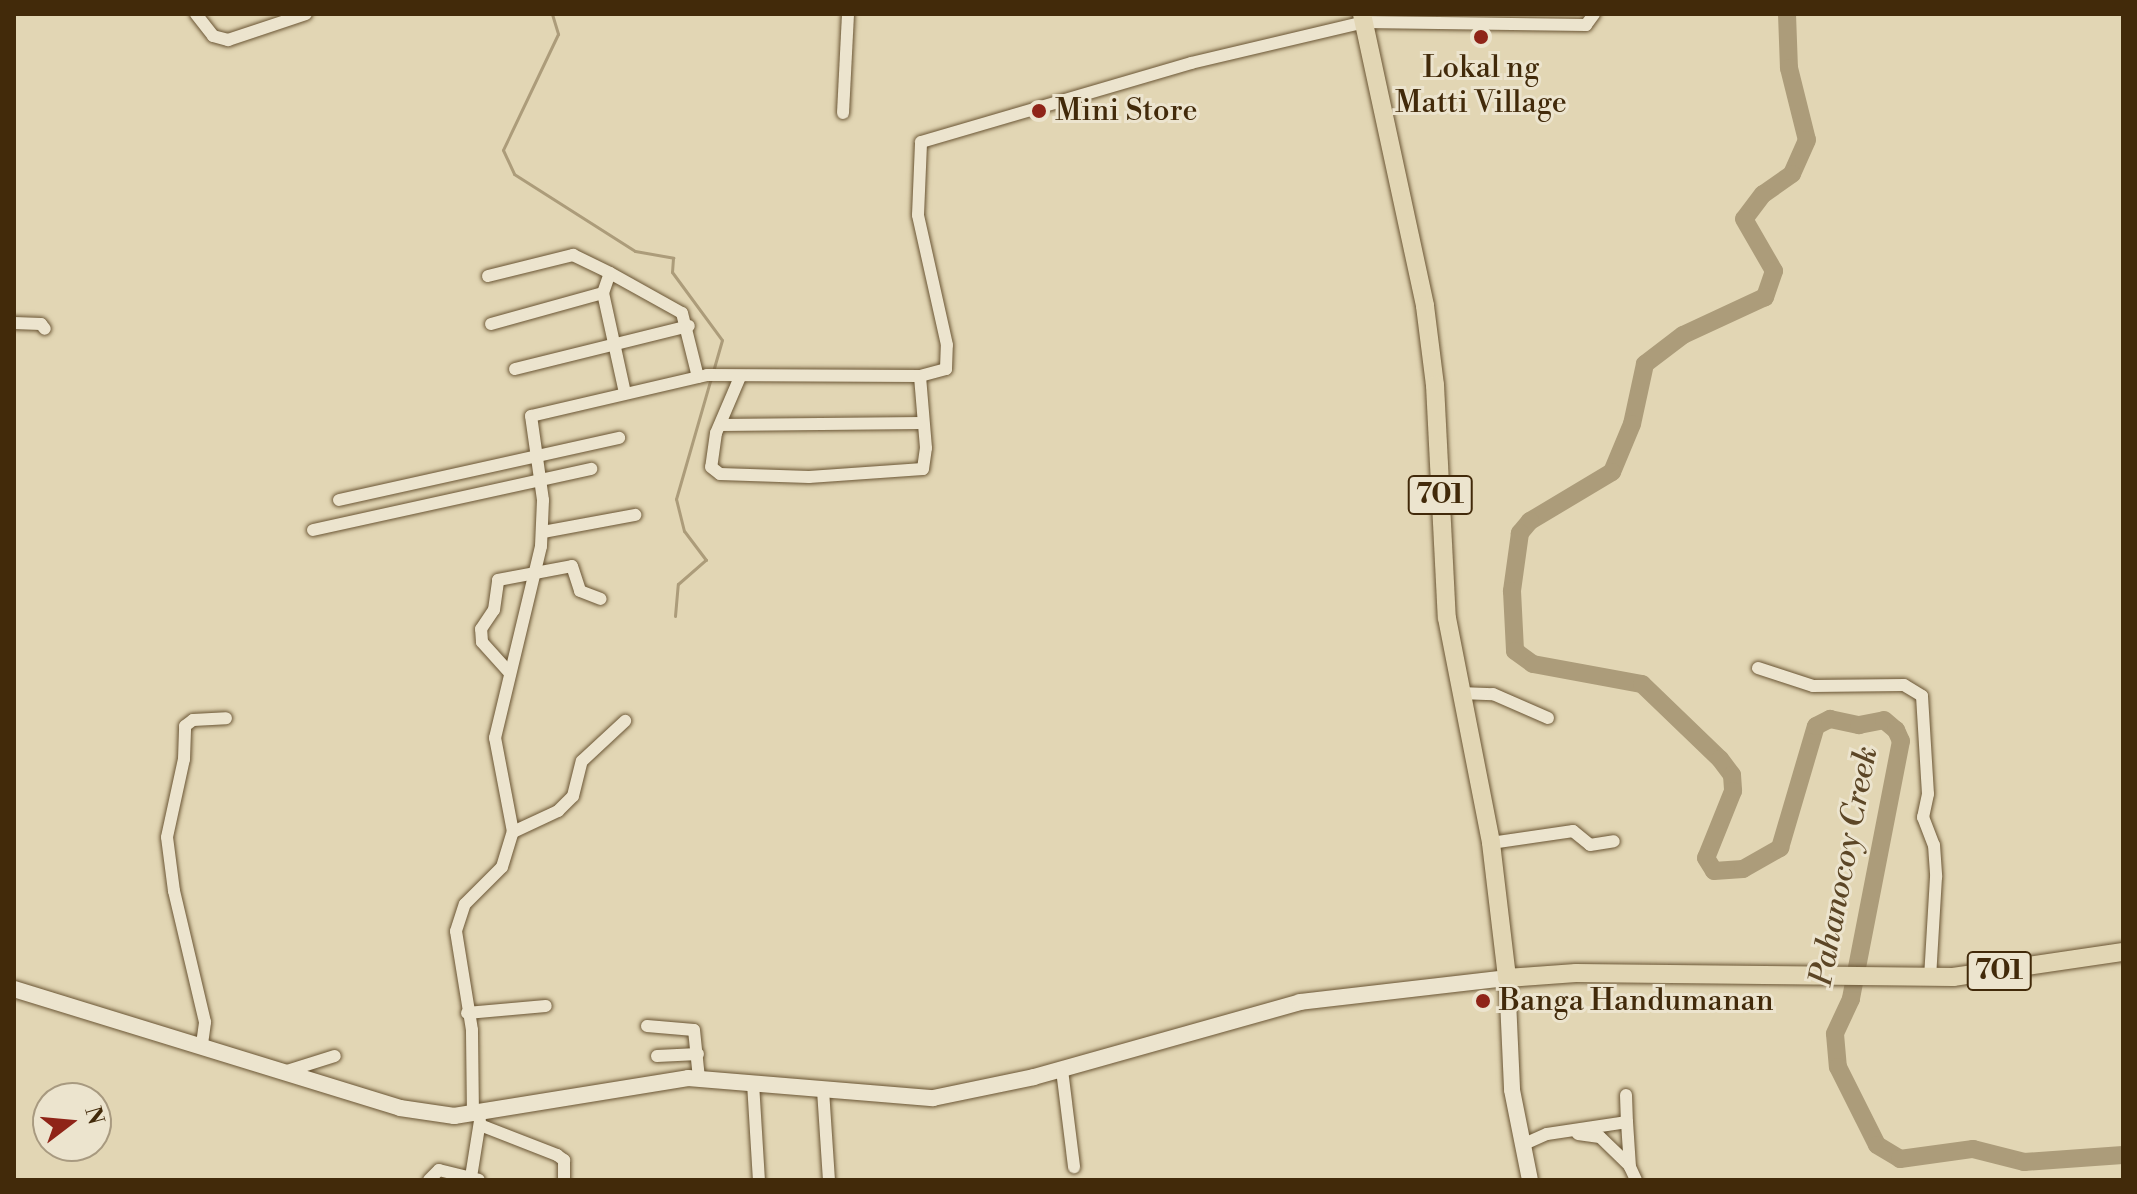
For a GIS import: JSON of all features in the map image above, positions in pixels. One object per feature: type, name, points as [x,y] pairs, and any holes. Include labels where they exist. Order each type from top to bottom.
[{"type":"main road","name":"701","points":[[1363,18],[1425,306],[1435,385],[1447,618],[1491,843],[1507,978],[1576,973],[1930,977],[2123,952]]},
{"type":"main road","points":[[14,989],[202,1044],[419,1113],[477,1118],[660,1080],[699,1078],[823,1090],[941,1096],[1062,1070],[1300,1002],[1507,978],[1509,1049],[1530,1180]]},
{"type":"street","points":[[196,14],[213,36],[228,40],[271,20],[306,14]]},
{"type":"street","points":[[843,113],[848,14]]},
{"type":"street","points":[[429,1180],[439,1170],[475,1178],[477,1118],[467,1013],[456,946],[458,917],[502,867],[513,832],[495,738],[508,671],[537,570],[543,532],[540,481],[529,421],[534,414],[702,376],[920,376],[946,369],[949,362],[918,215],[921,142],[1191,63],[1363,18],[1548,20],[1586,25],[1594,14]]},
{"type":"street","points":[[488,276],[573,255],[668,303],[689,326],[702,376]]},
{"type":"street","points":[[610,273],[603,293],[625,393]]},
{"type":"street","points":[[491,324],[603,293]]},
{"type":"street","points":[[14,323],[33,322],[45,329]]},
{"type":"street","points":[[515,369],[689,326]]},
{"type":"street","points":[[740,377],[720,425],[711,460],[720,474],[809,477],[916,473],[926,461],[920,376]]},
{"type":"street","points":[[720,425],[922,423]]},
{"type":"street","points":[[339,500],[619,438]]},
{"type":"street","points":[[313,530],[591,469]]},
{"type":"street","points":[[543,532],[635,515]]},
{"type":"street","points":[[508,671],[487,652],[481,629],[494,610],[498,580],[537,570],[574,566],[580,591],[601,599]]},
{"type":"street","points":[[1758,668],[1813,686],[1904,685],[1922,696],[1928,794],[1923,817],[1934,845],[1936,877],[1930,977]]},
{"type":"street","points":[[1460,693],[1493,694],[1548,718]]},
{"type":"street","points":[[202,1044],[205,1022],[174,891],[167,837],[184,759],[185,726],[193,720],[226,718]]},
{"type":"street","points":[[513,832],[558,811],[573,796],[587,754],[625,721]]},
{"type":"street","points":[[1491,843],[1573,831],[1590,845],[1614,841]]},
{"type":"street","points":[[467,1013],[546,1006]]},
{"type":"street","points":[[647,1026],[689,1027],[698,1034],[699,1078]]},
{"type":"street","points":[[657,1056],[698,1054]]},
{"type":"street","points":[[287,1071],[335,1056]]},
{"type":"street","points":[[1062,1070],[1074,1167]]},
{"type":"street","points":[[753,1083],[759,1180]]},
{"type":"street","points":[[823,1090],[829,1180]]},
{"type":"street","points":[[1626,1095],[1630,1167]]},
{"type":"street","points":[[477,1118],[557,1155],[564,1160],[564,1180]]},
{"type":"street","points":[[1572,1134],[1627,1122]]},
{"type":"street","points":[[1522,1145],[1547,1134],[1600,1137],[1630,1167],[1636,1180]]},
{"type":"waterway","points":[[552,14],[558,34],[503,150],[514,174],[635,251],[673,258],[672,272],[722,340],[713,371]]},
{"type":"waterway","name":"Pahanocoy Creek","points":[[1787,14],[1789,68],[1807,140],[1792,174],[1763,194],[1744,219],[1774,271],[1765,297],[1683,335],[1645,364],[1632,424],[1612,472],[1530,521],[1520,533],[1512,591],[1515,651],[1533,664],[1642,684],[1720,759],[1732,775],[1733,791],[1706,858],[1714,871],[1743,869],[1780,848],[1816,726],[1830,719],[1859,725],[1884,720],[1896,730],[1901,741],[1851,999],[1835,1034],[1838,1067],[1877,1145],[1900,1159],[1973,1149],[2024,1162],[2123,1155]]},
{"type":"waterway","points":[[675,616],[678,584],[706,560],[684,531],[676,499],[711,378]]},
{"type":"place","name":"Lokal ng Matti Village","points":[[1481,37]]},
{"type":"place","name":"Mini Store","points":[[1039,111]]},
{"type":"place","name":"Banga Handumanan","points":[[1483,1001]]}]
